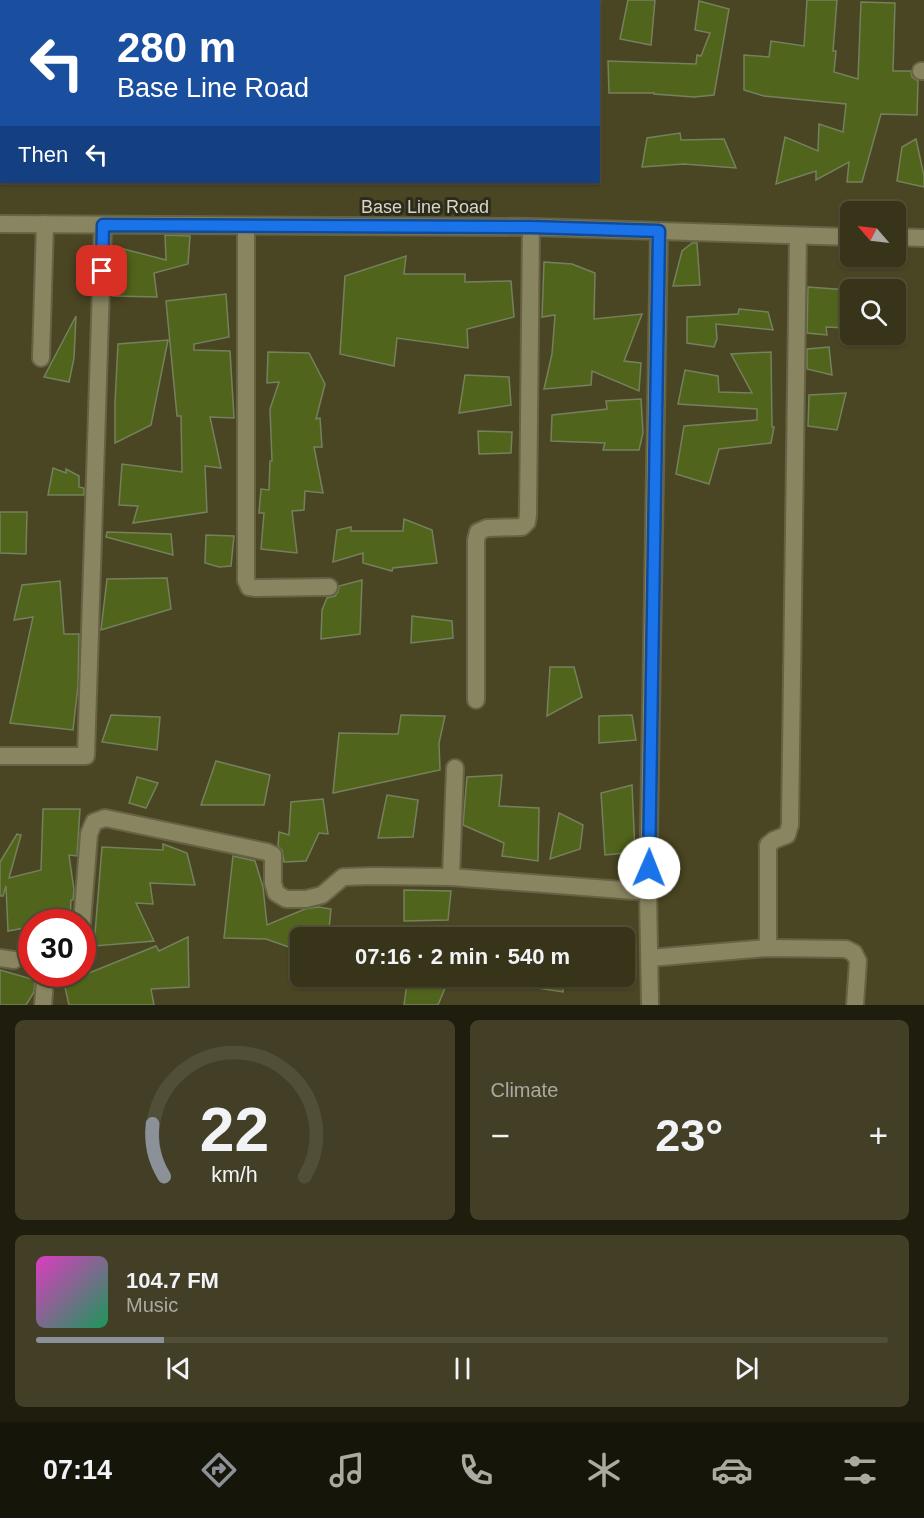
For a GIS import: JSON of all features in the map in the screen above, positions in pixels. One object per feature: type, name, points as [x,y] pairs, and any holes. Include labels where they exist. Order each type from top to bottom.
[{"type":"street","name":"Base Line Road","points":[[0,224],[531,227],[840,237]]},
{"type":"street","points":[[40,358],[45,224]]},
{"type":"street","points":[[0,756],[86,756],[103,225]]},
{"type":"street","points":[[246,226],[246,580],[249,587],[256,588],[329,587]]},
{"type":"street","points":[[476,700],[476,540],[478,532],[487,528],[522,527],[527,522],[528,515],[531,227]]},
{"type":"street","points":[[650,1005],[648,892],[659,231]]},
{"type":"street","points":[[768,948],[768,845],[774,840],[787,836],[790,825],[798,236]]},
{"type":"street","points":[[906,237],[924,237]]},
{"type":"street","points":[[451,877],[455,768]]},
{"type":"street","points":[[83,909],[88,834],[94,822],[105,818],[267,852],[273,855],[273,883],[276,893],[286,899],[306,899],[322,895],[343,877],[451,877],[648,892]]},
{"type":"street","points":[[650,958],[768,948],[846,949],[854,953],[858,961],[855,1005]]},
{"type":"street","points":[[43,1005],[44,987]]},
{"type":"building","points":[[628,0],[655,0],[651,45],[620,39]]},
{"type":"building","points":[[807,0],[837,0],[833,51],[836,51],[834,72],[858,79],[861,2],[895,3],[893,71],[911,71],[912,77],[918,81],[917,115],[881,114],[862,182],[847,182],[849,162],[816,180],[816,171],[776,184],[785,137],[818,151],[819,124],[843,132],[846,104],[764,96],[744,90],[744,55],[769,57],[771,41],[804,46]]},
{"type":"building","points":[[699,1],[729,9],[714,95],[694,97],[654,93],[609,93],[608,61],[696,64],[697,55],[701,56],[710,33],[695,30]]},
{"type":"building","points":[[680,133],[681,140],[724,139],[736,168],[684,164],[642,167],[647,138]]},
{"type":"building","points":[[916,139],[924,176],[924,187],[897,181],[902,147]]},
{"type":"building","points":[[165,235],[190,236],[188,264],[154,273],[157,297],[113,296],[116,247],[166,260]]},
{"type":"building","points":[[692,243],[697,243],[700,285],[673,286],[682,251]]},
{"type":"building","points":[[406,256],[404,274],[465,274],[465,282],[511,281],[514,317],[467,329],[468,348],[397,338],[394,366],[340,354],[345,276]]},
{"type":"building","points":[[544,262],[572,264],[595,273],[594,319],[642,314],[624,361],[641,363],[639,391],[592,371],[591,385],[544,389],[552,354],[555,315],[542,317]]},
{"type":"building","points":[[808,287],[840,289],[840,328],[826,327],[827,335],[807,333]]},
{"type":"building","points":[[226,294],[229,337],[194,344],[194,350],[230,351],[234,418],[210,417],[221,468],[205,466],[207,512],[133,523],[138,506],[119,505],[122,464],[182,472],[181,416],[177,416],[166,301]]},
{"type":"building","points":[[739,309],[768,312],[773,330],[716,324],[717,339],[714,347],[687,343],[687,317],[738,314]]},
{"type":"building","points":[[76,316],[74,358],[69,382],[44,377]]},
{"type":"building","points":[[168,340],[151,425],[115,443],[118,344]]},
{"type":"building","points":[[829,347],[832,375],[807,369],[807,349]]},
{"type":"building","points":[[268,352],[309,353],[325,384],[316,419],[320,418],[322,447],[314,447],[323,493],[305,491],[304,510],[292,511],[297,553],[261,549],[264,513],[259,513],[261,489],[269,490],[270,461],[272,461],[270,409],[279,382],[267,383]]},
{"type":"building","points":[[771,352],[772,427],[774,427],[771,443],[719,449],[709,484],[676,474],[684,426],[757,420],[757,409],[678,404],[685,370],[718,376],[719,392],[752,393],[731,354]]},
{"type":"building","points":[[465,375],[509,377],[511,405],[459,413]]},
{"type":"building","points":[[846,393],[837,430],[808,426],[809,395]]},
{"type":"building","points":[[641,399],[643,433],[639,450],[603,450],[605,443],[551,441],[552,415],[607,409],[606,401]]},
{"type":"building","points":[[478,431],[512,432],[511,453],[479,454]]},
{"type":"building","points":[[53,468],[66,473],[66,469],[79,476],[79,487],[84,488],[84,495],[48,495]]},
{"type":"building","points":[[0,512],[27,512],[26,554],[0,553]]},
{"type":"building","points":[[404,519],[432,530],[437,563],[393,568],[392,571],[363,563],[363,553],[333,562],[337,530],[351,527],[351,531],[403,531]]},
{"type":"building","points":[[107,532],[171,534],[173,555],[106,537]]},
{"type":"building","points":[[206,535],[234,536],[231,566],[219,567],[205,563]]},
{"type":"building","points":[[167,578],[171,609],[101,630],[107,579]]},
{"type":"building","points":[[362,580],[360,634],[321,639],[322,610],[327,598],[335,596],[339,586]]},
{"type":"building","points":[[60,581],[64,634],[79,634],[78,686],[73,730],[10,723],[33,617],[14,620],[22,585]]},
{"type":"building","points":[[412,616],[452,621],[453,638],[411,643]]},
{"type":"building","points":[[550,667],[574,667],[582,697],[547,716]]},
{"type":"building","points":[[111,715],[160,717],[157,750],[102,742]]},
{"type":"building","points":[[401,715],[445,716],[439,743],[440,770],[333,793],[339,733],[398,734]]},
{"type":"building","points":[[632,715],[636,740],[599,743],[599,716]]},
{"type":"building","points":[[216,761],[270,775],[264,805],[201,805]]},
{"type":"building","points":[[502,775],[499,806],[539,808],[538,861],[502,856],[504,843],[463,825],[467,777]]},
{"type":"building","points":[[137,777],[158,783],[146,808],[129,803]]},
{"type":"building","points":[[632,785],[635,852],[605,855],[601,793]]},
{"type":"building","points":[[387,795],[418,800],[413,837],[378,838]]},
{"type":"building","points":[[323,799],[328,834],[319,833],[306,861],[284,862],[282,850],[278,846],[279,832],[289,835],[291,802]]},
{"type":"building","points":[[43,809],[80,809],[77,856],[69,855],[74,890],[71,909],[18,909],[18,929],[8,931],[6,886],[3,896],[0,896],[0,862],[17,834],[21,835],[9,878],[41,870]]},
{"type":"building","points":[[559,813],[583,825],[580,849],[550,859]]},
{"type":"building","points":[[163,844],[187,853],[195,885],[150,883],[153,904],[136,903],[154,941],[96,946],[102,847],[163,850]]},
{"type":"building","points":[[233,856],[255,861],[263,887],[267,925],[305,909],[319,907],[331,909],[329,927],[290,927],[290,947],[266,939],[224,938]]},
{"type":"building","points":[[404,890],[451,891],[448,920],[404,921]]},
{"type":"building","points":[[188,937],[189,987],[151,989],[154,1005],[69,1005],[65,987],[96,987],[96,970],[156,946],[159,951]]},
{"type":"building","points":[[0,970],[18,975],[18,987],[34,987],[26,1005],[0,1005]]},
{"type":"building","points":[[406,987],[445,987],[438,1005],[404,1005]]},
{"type":"building","points":[[530,987],[563,987],[563,992]]},
{"type":"route","points":[[102,271],[103,225],[531,227],[659,231],[649,868]]}]
